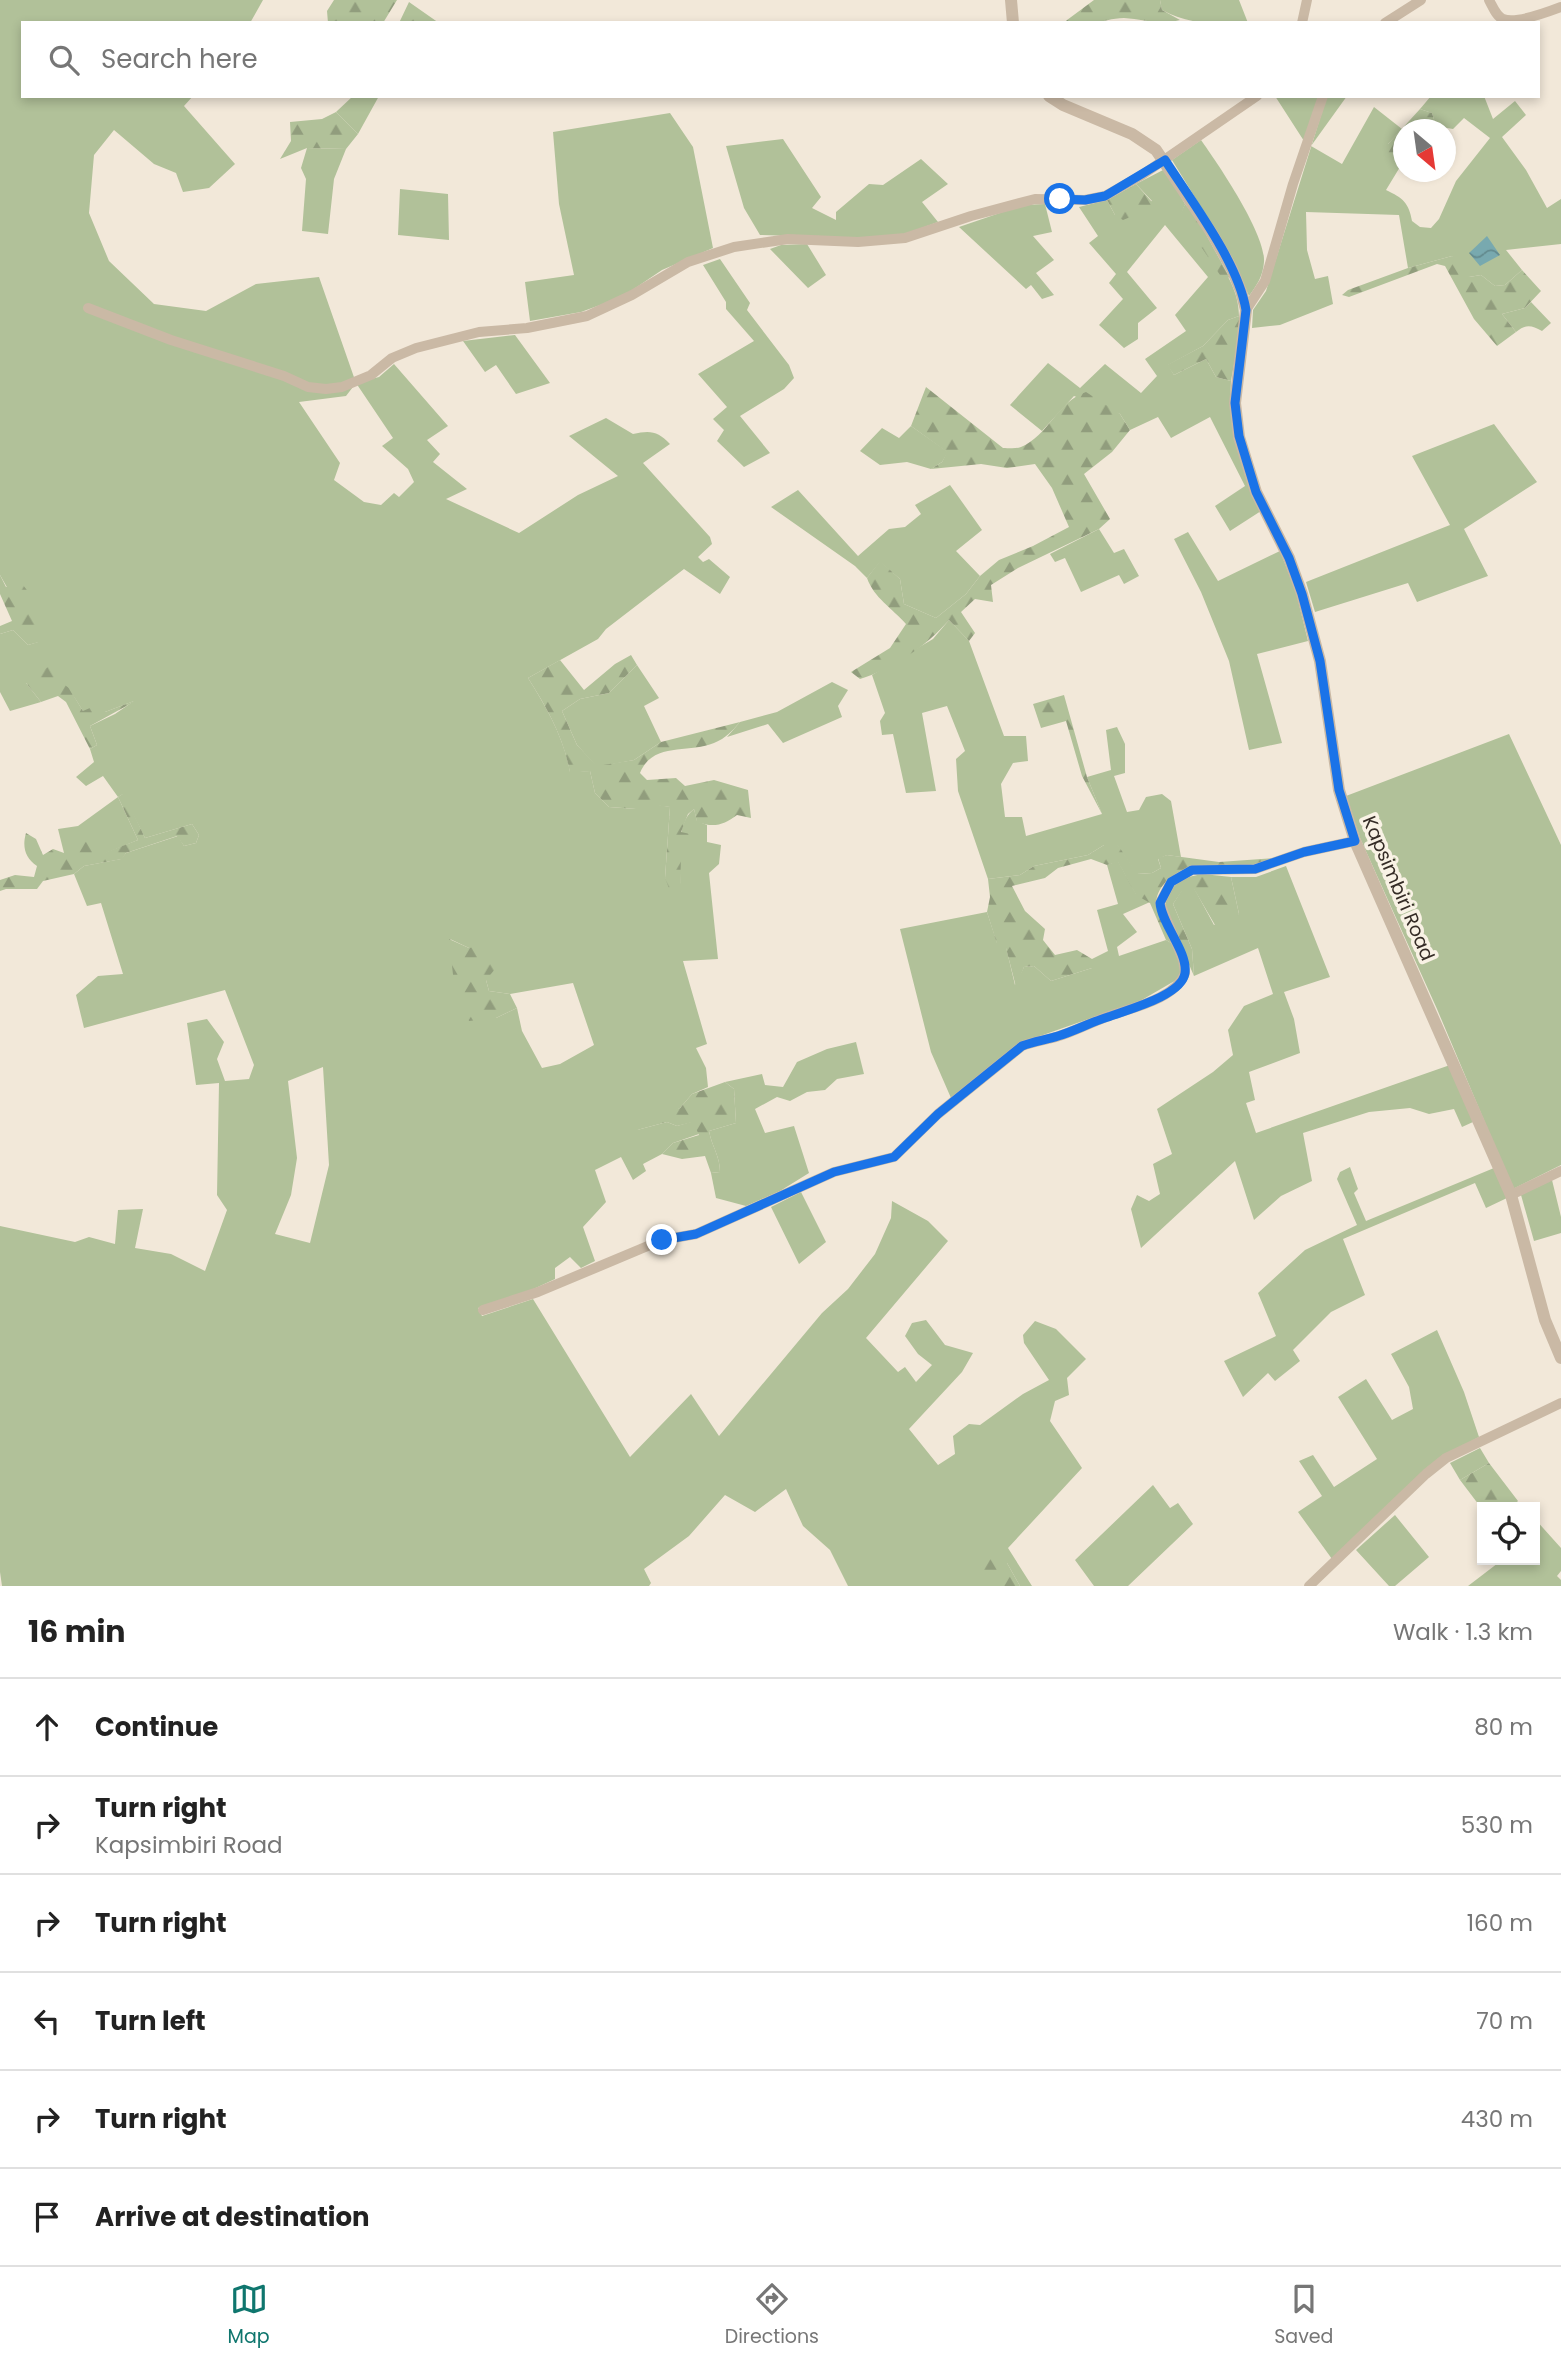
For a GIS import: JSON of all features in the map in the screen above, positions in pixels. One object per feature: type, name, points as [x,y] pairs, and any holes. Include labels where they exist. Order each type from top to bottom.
[{"type":"street","points":[[1011,0],[1013,21]]},
{"type":"street","points":[[1302,21],[1307,0]]},
{"type":"street","points":[[1388,21],[1421,0]]},
{"type":"street","points":[[1489,0],[1497,14],[1503,19],[1512,20],[1561,7]]},
{"type":"street","name":"Kapsimbiri Road","points":[[1052,98],[1147,142],[1165,160],[1232,269],[1246,310],[1235,403],[1239,436],[1256,492],[1289,558],[1302,594],[1320,661],[1339,790],[1355,841],[1511,1195],[1545,1320],[1561,1358]]},
{"type":"street","points":[[88,308],[130,325],[284,376],[308,387],[342,387],[371,376],[393,358],[416,348],[479,332],[527,328],[587,316],[632,295],[688,262],[734,247],[788,239],[858,242],[905,238],[971,216],[1035,199],[1085,200],[1105,196],[1165,160],[1254,98]]},
{"type":"street","points":[[1246,310],[1265,281],[1293,184],[1322,98]]},
{"type":"street","points":[[482,1310],[538,1292],[662,1240],[696,1234],[834,1172],[894,1157],[938,1114],[1022,1046],[1135,1009],[1177,985],[1184,977],[1184,965],[1160,903],[1175,878],[1196,870],[1255,869],[1304,852],[1355,841]]},
{"type":"street","points":[[1511,1195],[1561,1171]]},
{"type":"street","points":[[1310,1586],[1446,1458],[1561,1403]]},
{"type":"green space","points":[[0,0],[263,0],[251,21],[21,21],[21,98],[191,98],[184,106],[235,164],[209,188],[183,192],[176,173],[154,164],[114,130],[94,155],[89,213],[109,261],[154,304],[206,311],[256,284],[319,277],[356,383],[379,377],[394,364],[448,426],[427,440],[440,454],[433,462],[467,489],[446,499],[519,533],[578,495],[618,476],[569,436],[606,418],[633,434],[649,432],[662,436],[670,444],[643,463],[710,537],[712,544],[698,557],[703,562],[709,559],[730,577],[720,594],[684,569],[606,629],[598,639],[528,678],[554,724],[564,747],[570,772],[590,771],[595,793],[609,807],[636,809],[653,804],[670,807],[665,878],[680,885],[681,834],[694,809],[697,821],[707,825],[707,842],[721,845],[719,864],[709,873],[718,959],[683,961],[707,1044],[696,1048],[706,1068],[708,1087],[692,1094],[680,1108],[637,1130],[667,1122],[677,1126],[694,1121],[699,1134],[673,1143],[662,1154],[643,1164],[646,1171],[633,1180],[621,1157],[595,1170],[606,1202],[583,1227],[595,1261],[581,1268],[570,1257],[555,1268],[555,1279],[525,1293],[478,1308],[482,1316],[533,1299],[630,1457],[691,1394],[719,1436],[822,1313],[848,1289],[875,1254],[891,1218],[892,1201],[928,1221],[948,1241],[866,1338],[898,1372],[905,1367],[916,1382],[932,1365],[918,1354],[905,1336],[912,1323],[926,1320],[945,1345],[973,1353],[962,1372],[909,1429],[938,1465],[955,1454],[953,1436],[969,1424],[980,1425],[1023,1394],[1049,1380],[1024,1343],[1023,1335],[1035,1321],[1056,1329],[1086,1359],[1067,1378],[1069,1395],[1055,1401],[1050,1421],[1082,1468],[1008,1548],[1032,1586],[1020,1586],[1007,1563],[981,1567],[981,1586],[848,1586],[830,1550],[803,1526],[786,1489],[755,1512],[725,1495],[689,1536],[644,1569],[651,1583],[649,1586],[2,1586],[0,1226],[75,1242],[89,1237],[115,1244],[118,1210],[143,1209],[135,1248],[171,1254],[205,1271],[227,1210],[217,1195],[219,1083],[196,1085],[187,1023],[207,1019],[224,1042],[217,1059],[225,1081],[249,1079],[254,1065],[225,990],[84,1028],[76,995],[98,976],[123,974],[101,903],[87,906],[74,874],[84,866],[121,859],[126,853],[178,836],[184,846],[196,843],[199,835],[192,824],[145,838],[123,794],[118,797],[103,776],[86,786],[76,777],[94,762],[90,749],[97,745],[90,726],[134,701],[105,712],[83,711],[71,692],[61,684],[26,683],[41,702],[10,711],[0,692],[0,634],[13,630],[28,645],[38,642],[0,575]],"holes":[[[356,383],[393,438],[382,446],[408,469],[414,482],[399,497],[394,493],[381,505],[364,502],[334,480],[340,463],[299,402],[346,396]],[[450,939],[469,948],[489,991],[510,994],[573,983],[594,1045],[560,1064],[542,1068],[522,1031],[517,1008],[496,1018]],[[323,1067],[329,1165],[310,1243],[275,1234],[291,1195],[297,1158],[288,1081]]]},
{"type":"green space","points":[[334,0],[397,0],[384,21],[328,21],[327,11]]},
{"type":"green space","points":[[1094,0],[1160,0],[1162,10],[1180,20],[1124,18],[1066,21]]},
{"type":"green space","points":[[1160,0],[1239,0],[1247,21],[1197,21],[1183,19],[1162,10]]},
{"type":"green space","points":[[409,2],[436,21],[400,21]]},
{"type":"green space","points":[[351,98],[378,98],[358,134],[336,112]]},
{"type":"green space","points":[[1276,98],[1318,98],[1304,141]]},
{"type":"green space","points":[[1326,98],[1346,98],[1312,145]]},
{"type":"green space","points":[[1429,98],[1485,98],[1493,119],[1515,101],[1526,115],[1502,137],[1526,170],[1547,208],[1561,199],[1561,244],[1506,250],[1522,270],[1505,285],[1495,286],[1481,275],[1469,277],[1452,256],[1408,268],[1399,215],[1306,212],[1307,250],[1315,279],[1328,276],[1333,304],[1280,325],[1252,328],[1253,310],[1266,291],[1311,146],[1342,164],[1374,107],[1393,122],[1393,139],[1388,144],[1393,150],[1393,178],[1386,190],[1404,202],[1412,221],[1420,227],[1431,228],[1439,219],[1456,181],[1490,138],[1464,118],[1456,126],[1456,119],[1434,119],[1432,113],[1420,109]]},
{"type":"green space","points":[[1420,109],[1432,113],[1434,119],[1411,119]]},
{"type":"green space","points":[[336,112],[358,134],[346,149],[307,148],[280,159],[291,141],[290,122],[322,119]]},
{"type":"green space","points":[[670,113],[693,147],[713,248],[662,270],[622,297],[581,312],[530,321],[525,282],[574,275],[559,204],[553,132]]},
{"type":"green space","points":[[783,139],[821,197],[812,208],[836,220],[836,212],[869,184],[883,185],[921,159],[948,184],[922,202],[938,222],[905,234],[861,238],[760,235],[744,208],[726,146]]},
{"type":"green space","points":[[1393,139],[1393,157],[1390,160],[1383,157]]},
{"type":"green space","points":[[1201,140],[1240,200],[1263,250],[1262,272],[1249,296],[1233,259],[1172,160]]},
{"type":"green space","points":[[307,148],[346,149],[334,179],[328,234],[302,231],[306,179],[301,168]]},
{"type":"green space","points":[[1165,169],[1185,204],[1181,215],[1227,274],[1237,301],[1239,316],[1228,320],[1203,346],[1168,365],[1174,375],[1206,359],[1216,377],[1231,381],[1230,407],[1261,511],[1230,531],[1215,506],[1245,486],[1210,417],[1171,438],[1158,417],[1130,430],[1120,414],[1074,396],[1042,431],[1010,405],[1048,363],[1080,388],[1105,364],[1141,393],[1157,376],[1145,359],[1186,331],[1175,315],[1208,277],[1165,225],[1127,272],[1157,308],[1138,323],[1138,339],[1124,348],[1099,325],[1123,299],[1109,283],[1116,274],[1089,243],[1098,236],[1079,207],[1107,200],[1115,215],[1152,201],[1136,184]]},
{"type":"green space","points":[[1136,184],[1152,202],[1150,209],[1123,220],[1115,215],[1107,200]]},
{"type":"green space","points":[[400,189],[448,194],[449,240],[398,235]]},
{"type":"green space","points":[[1045,204],[1052,232],[1033,236],[1054,260],[1036,273],[1054,295],[1042,299],[1031,285],[1026,289],[959,227],[1023,205]]},
{"type":"green space","points":[[1185,204],[1197,218],[1230,278],[1220,275],[1180,215]]},
{"type":"green space","points":[[807,244],[826,275],[808,288],[770,249],[781,245]]},
{"type":"green space","points":[[1452,256],[1468,262],[1469,277],[1481,275],[1495,286],[1505,285],[1522,270],[1541,291],[1525,308],[1502,314],[1516,332],[1497,346],[1474,319],[1445,266],[1437,264],[1349,297],[1342,295],[1348,290],[1408,268]]},
{"type":"green space","points":[[720,259],[750,303],[747,310],[789,365],[794,378],[784,389],[740,416],[770,453],[744,467],[717,441],[724,430],[713,419],[727,407],[698,374],[754,341],[726,309],[726,302],[703,265]]},
{"type":"green space","points":[[1531,302],[1551,323],[1542,331],[1529,326],[1516,332],[1502,314],[1525,308]]},
{"type":"green space","points":[[1239,316],[1239,336],[1231,381],[1216,377],[1206,359],[1174,375],[1167,365],[1203,346],[1228,320]]},
{"type":"green space","points":[[515,335],[550,383],[516,394],[496,365],[485,372],[463,341]]},
{"type":"green space","points":[[926,387],[1003,448],[1019,448],[1030,442],[1068,403],[1086,392],[1120,414],[1130,430],[1112,452],[1084,474],[1110,519],[1099,529],[1018,568],[991,585],[993,602],[975,599],[961,612],[975,633],[969,641],[949,620],[908,656],[860,679],[851,672],[890,648],[906,624],[879,597],[867,578],[880,561],[900,579],[904,604],[936,618],[966,594],[980,576],[999,560],[1069,527],[1052,488],[1035,464],[1007,468],[981,464],[931,469],[942,462],[947,452],[911,426]]},
{"type":"green space","points":[[1494,424],[1537,482],[1464,529],[1488,576],[1417,602],[1408,583],[1315,612],[1306,582],[1450,525],[1412,456]]},
{"type":"green space","points":[[911,426],[948,452],[942,462],[931,469],[907,462],[880,465],[860,451],[882,428],[899,438]]},
{"type":"green space","points":[[950,485],[982,530],[956,551],[980,576],[966,594],[936,618],[904,604],[900,579],[880,562],[867,578],[855,566],[771,507],[798,490],[858,556],[889,529],[905,527],[921,514],[915,505]]},
{"type":"green space","points":[[1099,529],[1114,553],[1124,549],[1139,576],[1124,584],[1119,575],[1081,592],[1065,558],[1055,562],[1050,554]]},
{"type":"green space","points":[[1188,532],[1218,581],[1280,551],[1296,592],[1308,641],[1257,654],[1282,743],[1249,750],[1229,661],[1201,592],[1174,539]]},
{"type":"green space","points":[[0,575],[6,587],[23,585],[49,619],[31,628],[39,642],[28,645],[13,630],[0,634],[0,626],[12,621],[0,594]]},
{"type":"green space","points":[[949,620],[969,641],[1004,736],[1026,736],[1028,761],[1013,763],[1001,784],[1005,817],[1022,817],[1026,836],[1102,814],[1087,777],[1111,770],[1106,730],[1117,727],[1125,744],[1125,773],[1114,776],[1127,812],[1139,810],[1146,797],[1162,794],[1171,801],[1181,857],[1167,855],[1158,859],[1161,868],[1152,873],[1137,874],[1117,845],[1104,845],[1088,855],[1034,866],[1020,875],[988,879],[958,791],[956,759],[965,751],[947,706],[922,713],[936,791],[906,793],[893,734],[882,735],[880,721],[885,713],[872,675],[933,639]]},
{"type":"green space","points":[[631,655],[637,665],[609,693],[580,699],[562,711],[577,745],[597,766],[634,760],[661,742],[740,722],[725,737],[714,743],[654,756],[640,773],[647,780],[676,778],[685,786],[714,780],[748,790],[751,818],[737,815],[723,823],[709,825],[697,822],[694,809],[688,814],[681,832],[690,834],[693,853],[681,859],[680,885],[670,891],[665,878],[670,807],[653,805],[643,819],[636,809],[609,807],[595,793],[590,771],[570,773],[554,724],[528,678],[560,660],[584,690],[615,664]]},
{"type":"green space","points":[[637,665],[659,698],[644,706],[661,742],[634,760],[597,767],[577,745],[562,711],[580,699],[609,693]]},
{"type":"green space","points":[[49,666],[59,681],[69,688],[83,711],[99,704],[105,712],[139,699],[90,726],[97,745],[90,749],[66,702],[58,696],[41,702],[26,683]]},
{"type":"green space","points":[[832,682],[848,690],[838,706],[842,717],[783,743],[768,724],[727,737],[740,722],[777,712]]},
{"type":"green space","points":[[1064,695],[1087,777],[1102,814],[1082,776],[1066,721],[1041,728],[1033,704]]},
{"type":"green space","points":[[1509,734],[1561,845],[1561,1165],[1513,1189],[1437,1009],[1360,838],[1346,796]]},
{"type":"green space","points":[[124,793],[145,838],[192,824],[199,835],[196,843],[184,846],[177,836],[126,853],[122,859],[84,866],[74,874],[43,881],[37,889],[0,891],[0,880],[15,875],[34,877],[37,866],[26,852],[26,833],[36,839],[43,855],[53,849],[64,853],[85,841],[96,845],[96,856],[138,840],[118,797]]},
{"type":"green space","points":[[118,797],[138,840],[96,857],[64,853],[58,829],[78,826]]},
{"type":"green space","points":[[1117,844],[1138,874],[1152,873],[1161,868],[1158,858],[1167,855],[1219,862],[1275,858],[1239,866],[1193,867],[1172,876],[1161,887],[1156,901],[1160,917],[1173,944],[1166,940],[1150,903],[1136,895],[1118,862],[1107,865],[1091,859],[1058,868],[1045,878],[1012,886],[1025,911],[1045,929],[1043,940],[1055,955],[1077,950],[1092,959],[1092,968],[1051,981],[1034,966],[1024,967],[1016,987],[1006,948],[997,944],[987,912],[990,897],[988,879],[1020,875],[1034,866],[1088,855],[1104,845]]},
{"type":"green space","points":[[1118,861],[1136,894],[1150,902],[1123,914],[1137,932],[1117,947],[1119,956],[1166,940],[1173,944],[1182,969],[1178,979],[1140,1001],[1023,1042],[951,1098],[931,1052],[900,929],[987,912],[997,943],[1006,947],[1015,985],[1024,967],[1034,966],[1051,981],[1092,968],[1092,959],[1108,951],[1097,910],[1118,904],[1107,865]]},
{"type":"green space","points":[[1286,866],[1330,977],[1284,992],[1294,1019],[1300,1053],[1249,1072],[1255,1100],[1246,1103],[1256,1133],[1450,1065],[1473,1122],[1462,1127],[1454,1109],[1429,1114],[1410,1108],[1369,1112],[1303,1133],[1312,1181],[1281,1196],[1254,1220],[1235,1161],[1141,1248],[1131,1209],[1137,1195],[1149,1201],[1160,1194],[1153,1164],[1172,1154],[1157,1109],[1213,1072],[1233,1055],[1228,1030],[1244,1006],[1273,994],[1258,948],[1194,976],[1192,949],[1173,904],[1182,890],[1194,888],[1214,925],[1239,914],[1231,877],[1256,877]]},
{"type":"green space","points":[[1203,874],[1231,877],[1239,914],[1225,929],[1215,925],[1194,889],[1182,891],[1173,904],[1192,949],[1194,976],[1165,909],[1172,888],[1188,877]]},
{"type":"green space","points":[[449,939],[469,948],[493,942],[500,963],[486,980],[489,991],[510,994],[517,1008],[496,1018],[469,1021],[456,1001]]},
{"type":"green space","points":[[856,1042],[864,1074],[837,1079],[825,1090],[807,1092],[790,1101],[777,1097],[755,1109],[765,1133],[794,1126],[809,1173],[780,1191],[746,1206],[716,1198],[711,1173],[720,1172],[720,1166],[709,1131],[736,1123],[734,1089],[725,1082],[762,1074],[765,1085],[783,1087],[797,1062],[827,1049]]},
{"type":"green space","points":[[725,1082],[734,1089],[736,1123],[709,1131],[720,1172],[711,1173],[705,1156],[682,1159],[662,1154],[673,1143],[699,1135],[693,1122],[677,1126],[667,1122],[637,1130],[631,1123],[680,1108],[692,1094]]},
{"type":"green space","points":[[1350,1167],[1358,1189],[1354,1193],[1366,1221],[1494,1168],[1507,1198],[1486,1208],[1475,1183],[1343,1239],[1365,1295],[1331,1312],[1293,1350],[1300,1361],[1275,1381],[1268,1373],[1243,1397],[1224,1361],[1276,1336],[1258,1293],[1305,1250],[1357,1225],[1337,1179],[1340,1172]]},
{"type":"green space","points":[[1552,1180],[1561,1217],[1561,1233],[1534,1241],[1521,1195]]},
{"type":"green space","points":[[801,1192],[826,1242],[799,1264],[771,1207]]},
{"type":"green space","points":[[1437,1330],[1464,1392],[1479,1437],[1440,1458],[1332,1559],[1298,1512],[1322,1496],[1299,1461],[1313,1455],[1334,1487],[1377,1459],[1338,1397],[1366,1379],[1392,1420],[1413,1409],[1409,1387],[1391,1354]]},
{"type":"green space","points":[[1480,1448],[1489,1463],[1460,1480],[1450,1463]]},
{"type":"green space","points":[[1489,1463],[1518,1501],[1477,1502],[1460,1480]]},
{"type":"green space","points":[[1153,1485],[1170,1508],[1178,1503],[1193,1524],[1128,1586],[1094,1586],[1075,1560]]},
{"type":"green space","points":[[1395,1515],[1429,1557],[1395,1586],[1389,1586],[1356,1550]]},
{"type":"green space","points":[[1540,1525],[1561,1548],[1561,1571],[1557,1576],[1561,1580],[1561,1586],[1468,1586],[1495,1565],[1540,1565]]},
{"type":"green space","points":[[991,1550],[1007,1563],[1020,1586],[981,1586],[981,1567]]},
{"type":"water","points":[[1487,236],[1500,255],[1480,266],[1469,253]]},
{"type":"route","points":[[662,1240],[696,1234],[834,1172],[894,1157],[938,1114],[1022,1046],[1135,1009],[1177,985],[1185,973],[1183,960],[1160,903],[1171,882],[1180,875],[1192,870],[1255,869],[1304,852],[1355,841],[1339,790],[1320,661],[1302,594],[1289,558],[1256,492],[1239,436],[1235,403],[1246,310],[1232,269],[1165,160],[1105,196],[1085,200],[1060,199]]}]
